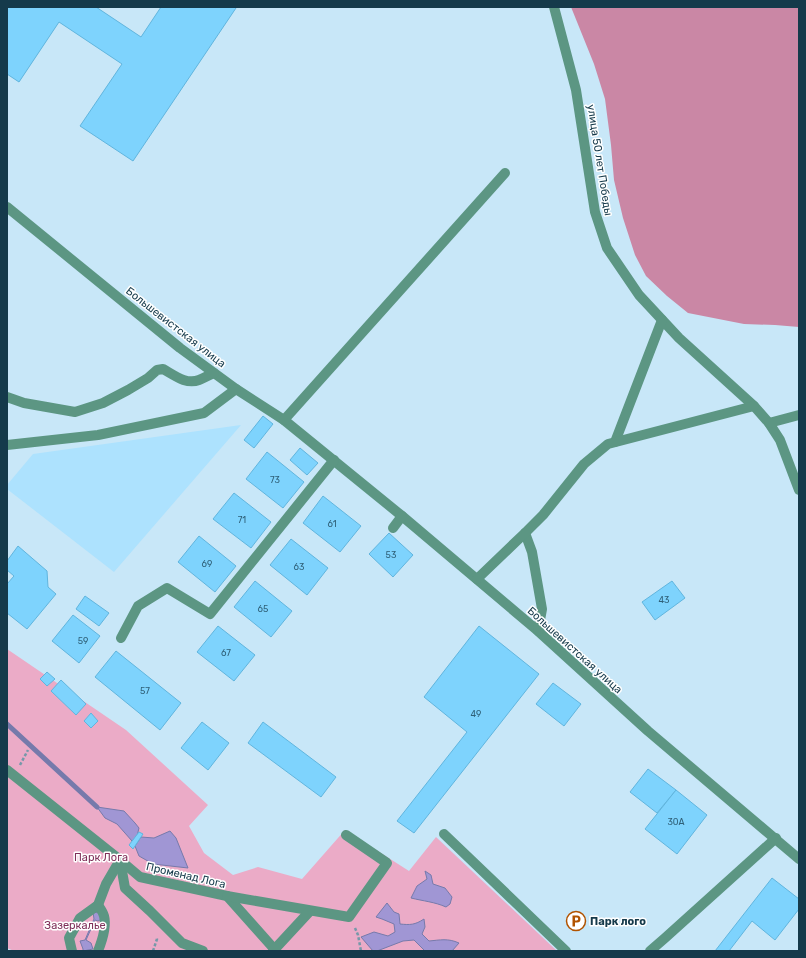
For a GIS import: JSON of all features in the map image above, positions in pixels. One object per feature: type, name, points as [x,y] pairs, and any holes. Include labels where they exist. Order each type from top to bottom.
[{"type":"street","name":"улица 50 лет Победы","points":[[554,7],[576,90],[595,212],[607,248],[639,295],[662,320],[679,338],[754,406],[769,423]]},
{"type":"street","points":[[284,420],[505,173]]},
{"type":"street","name":"Большевистская улица","points":[[7,207],[180,348],[236,389],[284,420],[334,460],[538,631],[648,731],[799,859]]},
{"type":"street","points":[[615,442],[662,320]]},
{"type":"street","points":[[7,397],[36,406],[75,412],[103,403],[148,378],[157,370],[163,369],[182,380],[191,382],[198,381],[214,373]]},
{"type":"street","points":[[7,444],[98,435],[204,413],[236,389]]},
{"type":"street","points":[[476,579],[543,515],[584,464],[608,444],[754,406]]},
{"type":"street","points":[[799,415],[769,423],[780,440],[799,490]]},
{"type":"street","points":[[121,638],[138,606],[167,588],[210,614],[334,460]]},
{"type":"street","points":[[393,528],[402,516]]},
{"type":"street","points":[[525,533],[532,552],[542,609],[538,631]]},
{"type":"street","name":"Променад Лога","points":[[7,770],[140,877],[227,896],[275,951]]},
{"type":"street","points":[[444,834],[566,951]]},
{"type":"street","points":[[227,896],[349,917],[387,864],[346,835]]},
{"type":"street","points":[[650,951],[776,838]]},
{"type":"street","points":[[72,951],[69,938],[80,918],[98,905],[106,884],[120,860]]},
{"type":"street","points":[[120,860],[125,888],[182,943],[203,951]]},
{"type":"street","points":[[98,905],[104,915],[105,925],[102,941],[98,951]]},
{"type":"street","points":[[275,951],[310,911]]},
{"type":"path","points":[[349,917],[358,936],[361,951]]},
{"type":"shaded area","points":[[571,7],[799,7],[799,327],[744,324],[688,313],[646,276],[635,255],[623,218],[614,180],[605,99],[594,64]]},
{"type":"shaded area","points":[[241,425],[114,572],[7,489],[7,485],[33,454]]},
{"type":"shaded area","points":[[97,807],[124,811],[139,828],[137,836],[132,841],[117,824],[105,818]]},
{"type":"shaded area","points":[[170,831],[176,838],[188,868],[153,864],[139,856],[135,846],[141,837],[154,838]]},
{"type":"shaded area","points":[[425,871],[431,875],[433,884],[445,888],[452,897],[450,904],[446,907],[411,898],[417,886],[427,879]]},
{"type":"shaded area","points":[[387,903],[394,912],[399,914],[400,924],[412,924],[424,919],[425,927],[422,934],[429,941],[448,940],[459,943],[452,951],[425,951],[414,940],[403,941],[377,951],[373,951],[361,937],[374,932],[388,936],[395,932],[394,924],[376,917]]},
{"type":"shaded area","points":[[93,912],[99,913],[102,919],[98,921],[95,920],[86,940],[91,943],[93,949],[83,951],[80,941],[85,940],[94,919]]},
{"type":"green space","name":"Парк Лога","points":[[7,649],[126,730],[208,805],[189,826],[204,853],[233,875],[258,867],[302,879],[345,830],[409,871],[436,837],[557,951],[14,951],[7,948]]},
{"type":"building","points":[[7,7],[96,7],[141,37],[161,7],[236,8],[133,161],[80,126],[122,64],[59,22],[19,82],[7,74]]},
{"type":"building","points":[[263,416],[273,424],[254,448],[244,440]]},
{"type":"building","points":[[300,448],[318,463],[307,475],[290,460]]},
{"type":"building","points":[[267,452],[304,482],[283,508],[246,479]]},
{"type":"building","points":[[234,493],[271,522],[251,548],[213,519]]},
{"type":"building","points":[[323,496],[361,526],[340,552],[303,523]]},
{"type":"building","points":[[389,533],[413,555],[393,577],[369,554]]},
{"type":"building","points":[[199,536],[236,566],[215,592],[178,562]]},
{"type":"building","points":[[291,539],[328,568],[307,595],[270,565]]},
{"type":"building","points":[[18,546],[47,571],[48,587],[56,594],[27,629],[7,613],[7,584],[14,576],[7,570],[7,561]]},
{"type":"building","points":[[255,581],[292,611],[271,637],[234,607]]},
{"type":"building","points":[[672,581],[685,598],[655,620],[642,602]]},
{"type":"building","points":[[85,596],[109,613],[99,626],[76,609]]},
{"type":"building","points":[[73,615],[100,636],[79,663],[52,641]]},
{"type":"building","points":[[218,626],[255,655],[234,681],[197,652]]},
{"type":"building","points":[[479,626],[539,674],[414,833],[397,821],[467,732],[424,697]]},
{"type":"building","points":[[116,651],[181,703],[160,730],[95,677]]},
{"type":"building","points":[[47,672],[55,679],[47,686],[40,679]]},
{"type":"building","points":[[61,680],[86,704],[76,715],[51,691]]},
{"type":"building","points":[[553,683],[581,704],[564,726],[536,704]]},
{"type":"building","points":[[91,713],[98,721],[91,728],[84,721]]},
{"type":"building","points":[[202,722],[229,743],[208,770],[181,748]]},
{"type":"building","points":[[263,722],[336,777],[321,797],[248,743]]},
{"type":"building","points":[[648,769],[676,790],[657,813],[630,792]]},
{"type":"building","points":[[676,790],[707,815],[677,854],[645,829]]},
{"type":"building","points":[[139,832],[143,834],[133,849],[129,845]]},
{"type":"building","points":[[772,878],[799,899],[799,909],[775,940],[752,921],[729,951],[715,951]]},
{"type":"waterway","points":[[7,724],[97,807]]},
{"type":"place","name":"Парк лого","points":[[576,921]]},
{"type":"park label","name":"Зазеркалье","points":[[75,925]]}]
